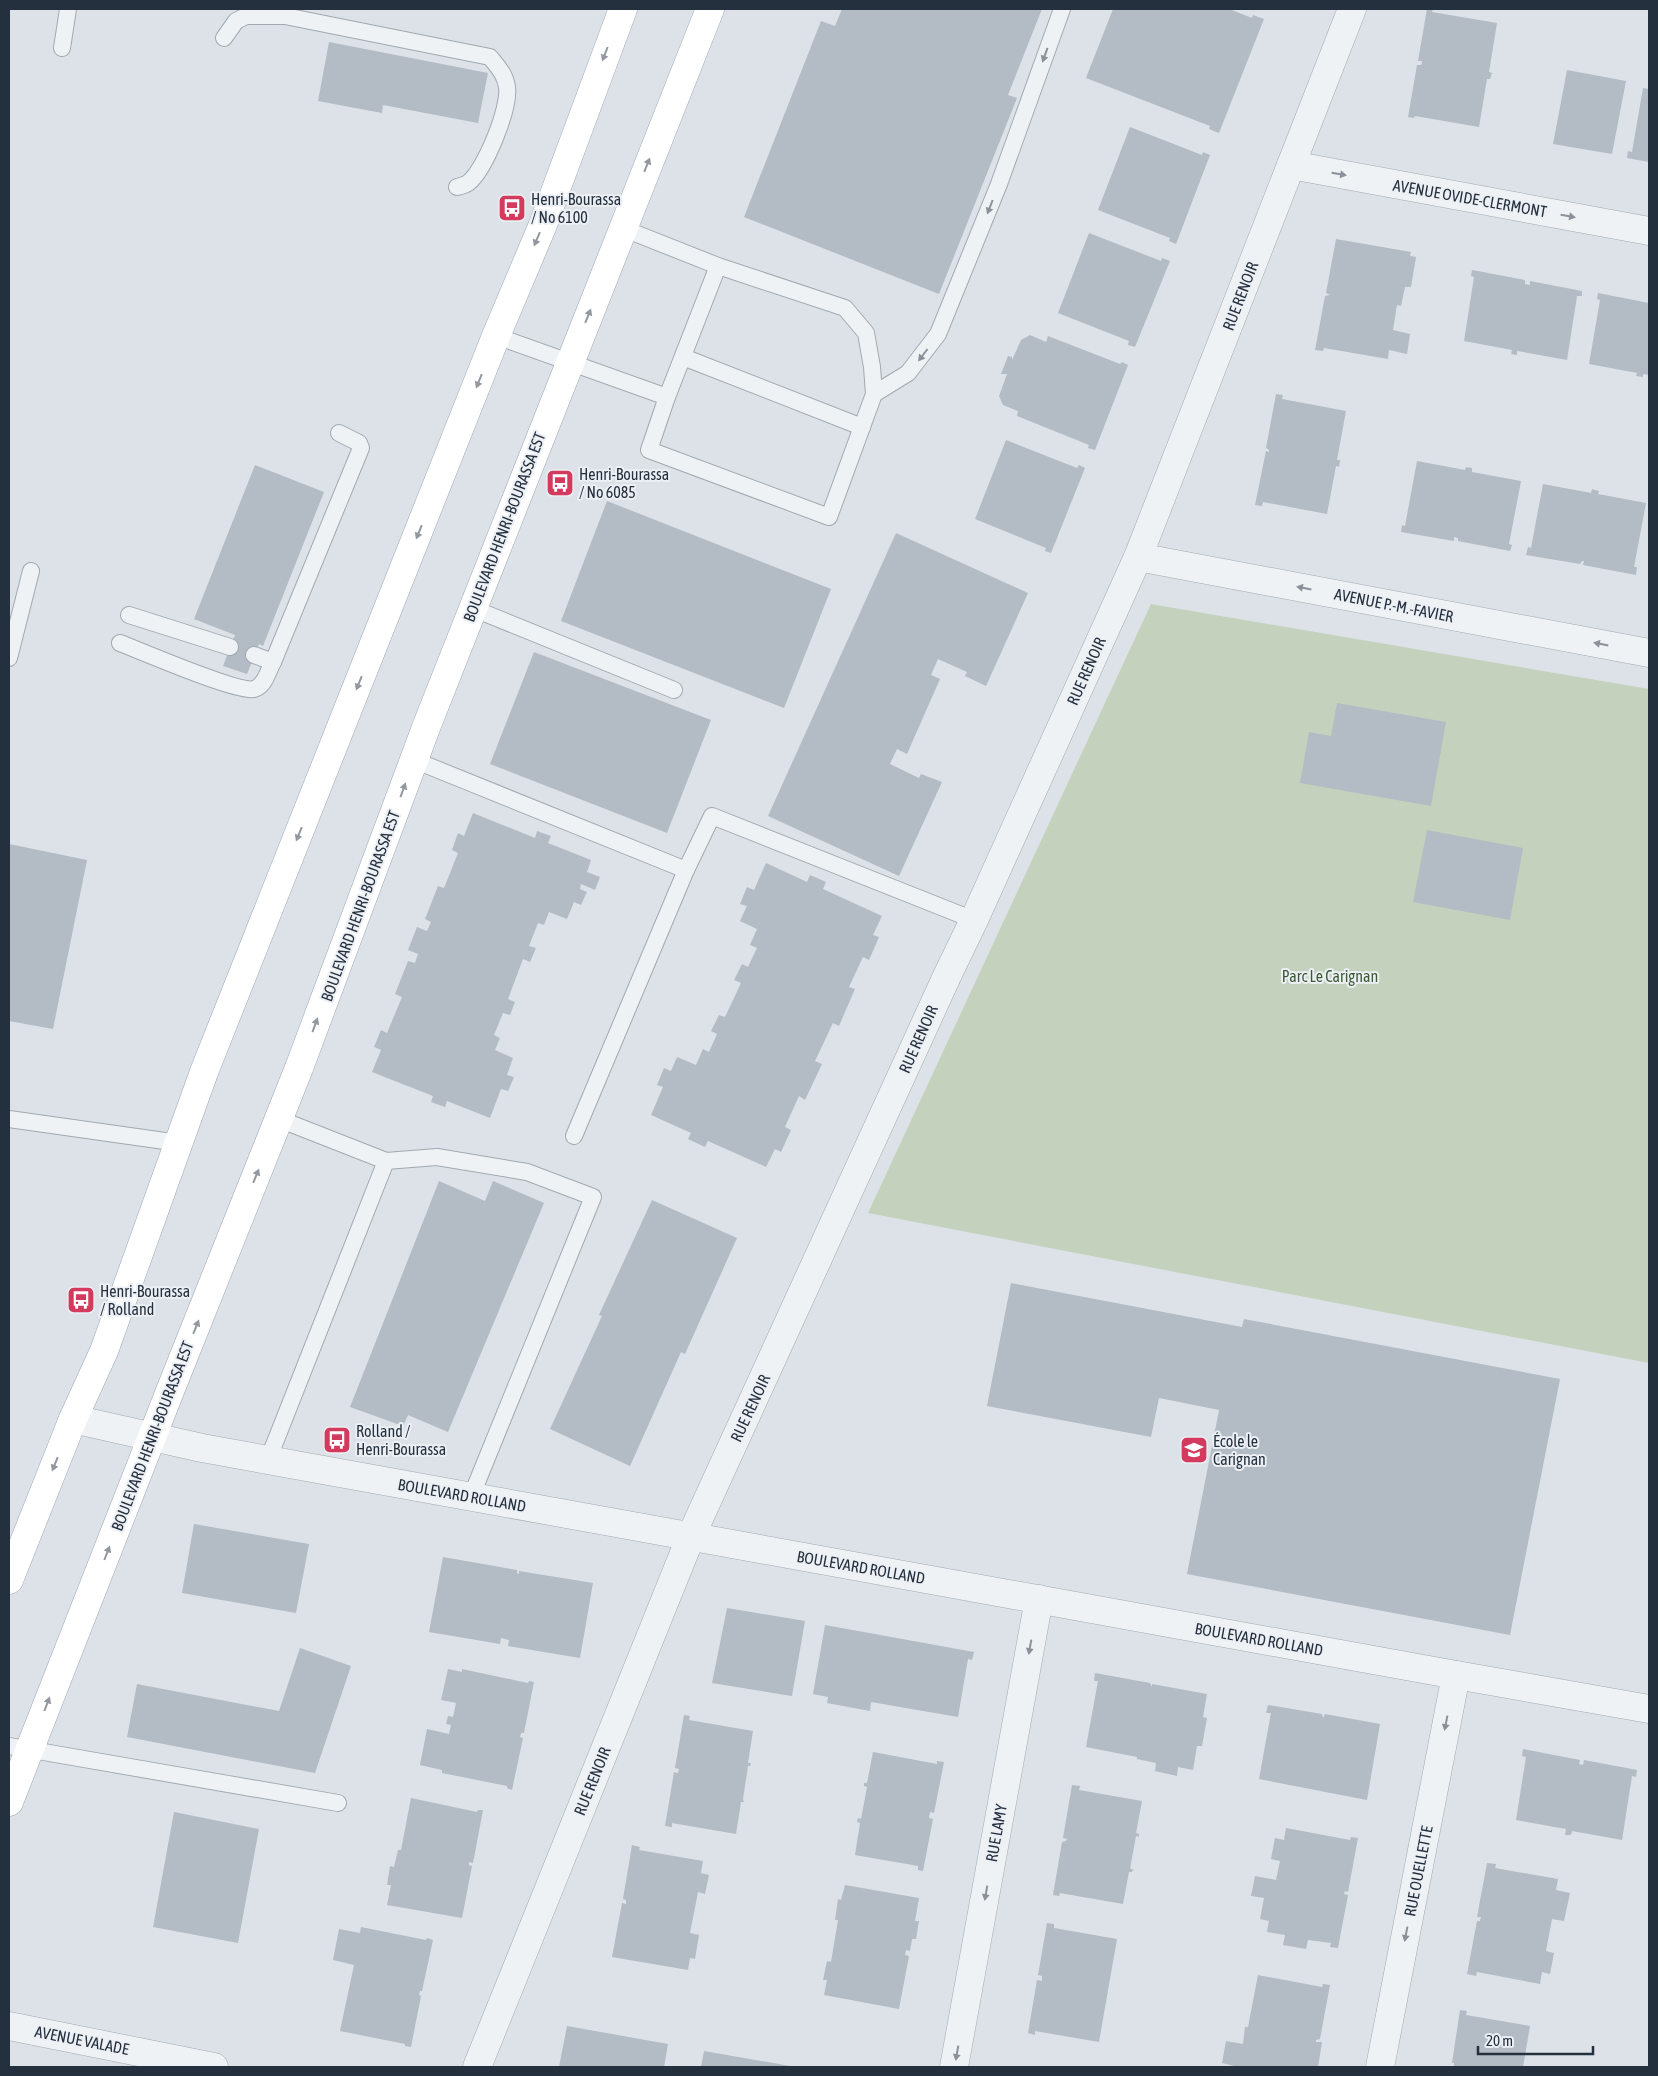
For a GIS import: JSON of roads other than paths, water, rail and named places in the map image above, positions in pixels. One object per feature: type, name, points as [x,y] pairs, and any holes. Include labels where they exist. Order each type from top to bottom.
[{"type":"main road","points":[[9,1580],[16,1541],[104,1351],[204,1072],[496,336],[542,227],[623,9]]},
{"type":"main road","name":"BOULEVARD HENRI-BOURASSA EST","points":[[9,1802],[19,1748],[152,1437],[279,1119],[472,608],[710,9]]},
{"type":"street","name":"RUE RENOIR","points":[[477,2067],[691,1536],[974,920],[1138,556],[1352,9]]},
{"type":"street","name":"AVENUE OVIDE-CLERMONT","points":[[1291,165],[1649,231]]},
{"type":"street","name":"AVENUE P.-M.-FAVIER","points":[[1138,556],[1649,653]]},
{"type":"street","name":"BOULEVARD ROLLAND","points":[[74,1419],[268,1460],[1649,1709]]},
{"type":"street","name":"RUE LAMY","points":[[954,2067],[1039,1599]]},
{"type":"street","name":"RUE OUELLETTE","points":[[1380,2067],[1456,1675]]},
{"type":"street","name":"AVENUE VALADE","points":[[9,2026],[214,2067]]},
{"type":"lane","points":[[62,48],[68,9]]},
{"type":"lane","points":[[874,394],[908,374],[938,334],[999,184],[1062,9]]},
{"type":"lane","points":[[224,38],[236,21],[246,16],[285,16],[490,57],[503,72],[508,97],[500,122],[477,173],[467,184],[457,187]]},
{"type":"lane","points":[[622,228],[718,266],[845,308],[866,333],[872,367],[874,394],[829,517],[649,450],[718,266]]},
{"type":"lane","points":[[496,336],[570,361],[667,398]]},
{"type":"lane","points":[[683,357],[862,427]]},
{"type":"lane","points":[[120,643],[210,678],[252,690],[261,686],[273,662],[361,448],[359,443],[339,434]]},
{"type":"lane","points":[[9,658],[31,571]]},
{"type":"lane","points":[[472,608],[674,690]]},
{"type":"lane","points":[[129,615],[230,647]]},
{"type":"lane","points":[[254,655],[273,662]]},
{"type":"lane","points":[[414,760],[686,870]]},
{"type":"lane","points":[[574,1136],[686,870],[712,816],[974,920]]},
{"type":"lane","points":[[9,1118],[179,1143]]},
{"type":"lane","points":[[279,1119],[386,1161],[437,1157],[527,1172],[593,1198],[471,1497]]},
{"type":"lane","points":[[268,1460],[386,1161]]},
{"type":"lane","points":[[19,1748],[338,1803]]},
{"type":"place","name":"Henri-Bourassa / No 6100","points":[[512,208]]},
{"type":"place","name":"Henri-Bourassa / No 6085","points":[[560,483]]},
{"type":"place","name":"Henri-Bourassa / Rolland","points":[[81,1300]]},
{"type":"place","name":"Rolland / Henri-Bourassa","points":[[337,1440]]},
{"type":"place","name":"École le Carignan","points":[[1194,1450]]},
{"type":"park label","name":"Parc Le Carignan","points":[[1330,976]]}]
